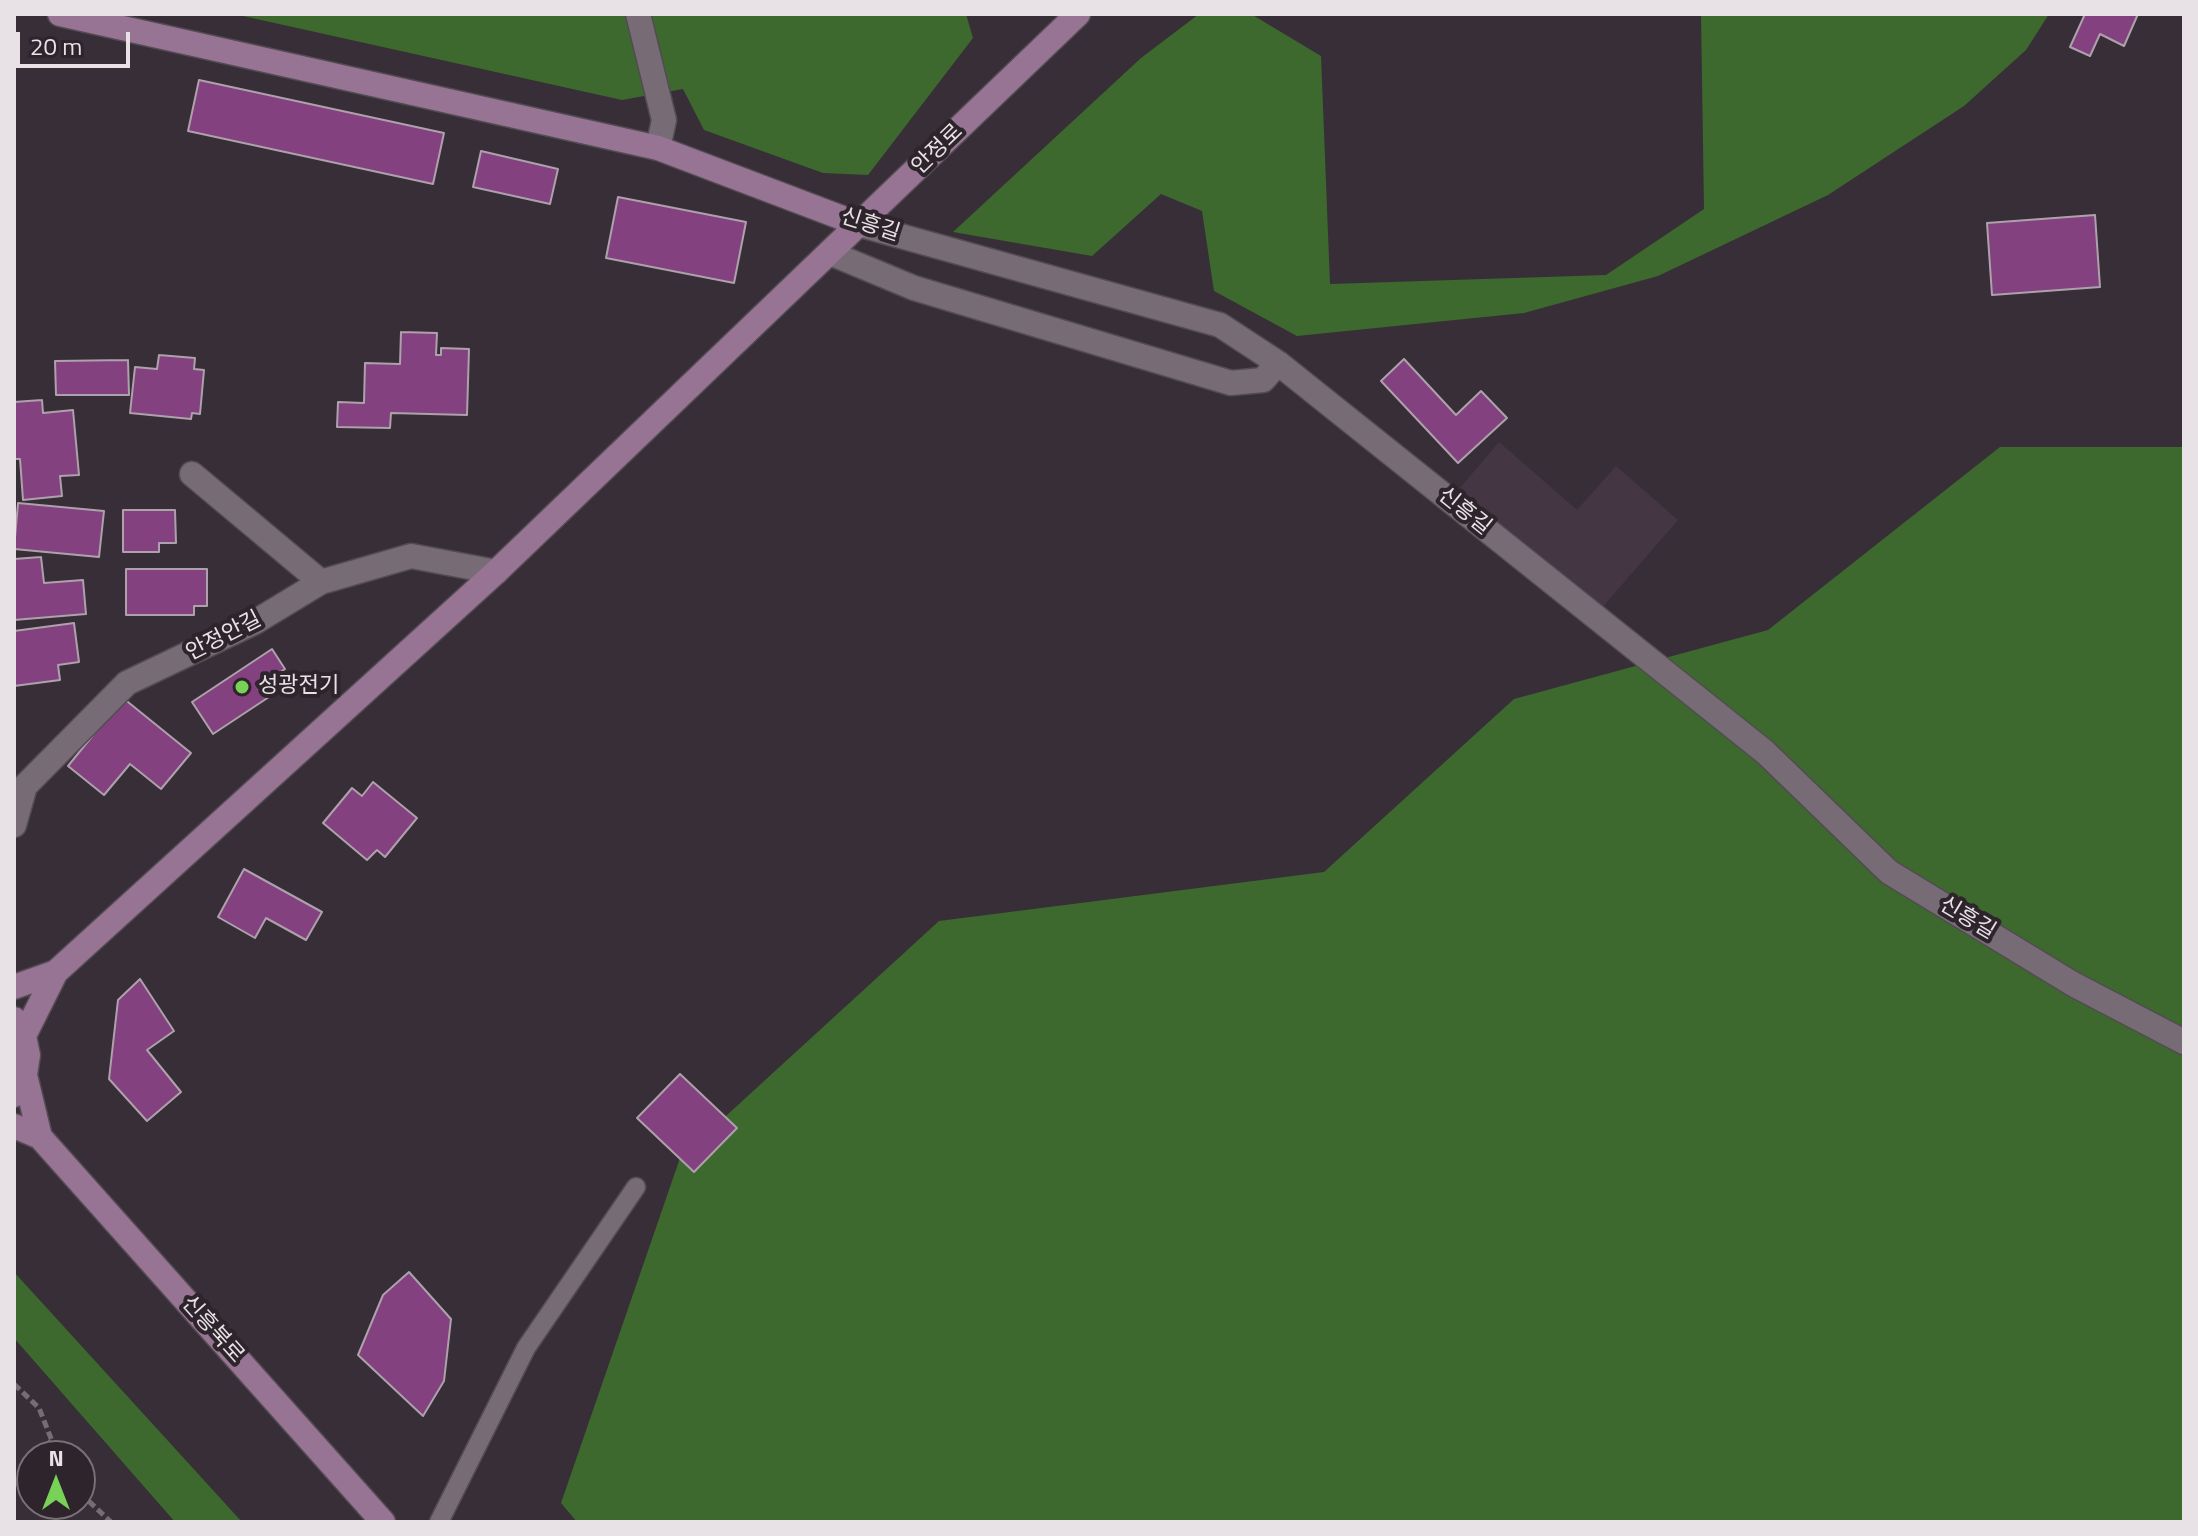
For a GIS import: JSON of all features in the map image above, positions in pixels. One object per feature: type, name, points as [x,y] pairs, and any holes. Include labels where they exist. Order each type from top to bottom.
[{"type":"street","name":"신흥길","points":[[60,14],[658,148],[861,225],[1220,325],[1278,363],[1765,752],[1889,872],[2073,984],[2184,1042]]},
{"type":"street","points":[[638,14],[664,120],[658,148]]},
{"type":"street","name":"안정로","points":[[56,972],[496,572],[1078,14]]},
{"type":"street","points":[[830,253],[914,288],[1231,383],[1263,380],[1278,363]]},
{"type":"street","points":[[192,474],[321,582]]},
{"type":"street","name":"안정안길","points":[[14,825],[20,781],[127,683],[255,622],[321,582],[411,556],[496,572]]},
{"type":"street","points":[[14,987],[56,972]]},
{"type":"street","points":[[40,1137],[20,1085],[28,1055],[19,1028],[56,972]]},
{"type":"street","points":[[14,1126],[40,1137]]},
{"type":"street","name":"신흥북로","points":[[40,1137],[383,1522]]},
{"type":"lane","points":[[439,1522],[526,1348],[636,1187]]},
{"type":"path","points":[[14,1384],[39,1408],[51,1440]]},
{"type":"shaded area","points":[[1499,442],[1577,510],[1616,466],[1678,520],[1600,610],[1459,489]]},
{"type":"green space","points":[[234,14],[966,14],[973,38],[868,175],[823,173],[704,130],[683,89],[622,100]]},
{"type":"green space","points":[[1199,14],[1251,14],[1321,56],[1330,284],[1606,275],[1704,209],[1701,14],[2049,14],[2026,50],[1964,106],[1828,195],[1658,276],[1524,313],[1297,336],[1214,291],[1202,211],[1161,194],[1092,256],[953,232],[1141,58]]},
{"type":"green space","points":[[2000,447],[2184,447],[2184,1522],[577,1522],[561,1503],[680,1158],[939,921],[1324,872],[1514,699],[1768,630]]},
{"type":"green space","points":[[14,1272],[242,1522],[175,1522],[14,1338]]},
{"type":"building","points":[[2085,14],[2138,14],[2124,46],[2100,34],[2090,56],[2070,47]]},
{"type":"building","points":[[199,80],[444,133],[433,184],[188,131]]},
{"type":"building","points":[[481,151],[558,169],[550,204],[473,187]]},
{"type":"building","points":[[618,197],[746,222],[734,283],[606,258]]},
{"type":"building","points":[[2095,215],[2100,287],[1992,295],[1987,223]]},
{"type":"building","points":[[401,332],[437,333],[436,355],[441,355],[441,348],[469,349],[467,415],[391,413],[390,428],[337,427],[338,402],[364,403],[365,363],[400,364]]},
{"type":"building","points":[[159,355],[195,358],[194,369],[204,370],[200,414],[192,413],[191,419],[130,413],[135,367],[157,369]]},
{"type":"building","points":[[1404,359],[1456,415],[1481,391],[1507,418],[1458,463],[1381,381]]},
{"type":"building","points":[[128,360],[129,395],[56,395],[55,361]]},
{"type":"building","points":[[42,400],[43,413],[73,410],[79,475],[60,476],[62,496],[23,500],[20,459],[14,459],[14,402]]},
{"type":"building","points":[[18,503],[104,511],[99,557],[14,549]]},
{"type":"building","points":[[123,510],[175,510],[176,543],[159,543],[159,552],[123,552]]},
{"type":"building","points":[[41,557],[44,583],[83,580],[86,614],[14,620],[14,559]]},
{"type":"building","points":[[126,569],[207,569],[207,606],[194,606],[194,615],[126,615]]},
{"type":"building","points":[[74,623],[79,662],[58,665],[60,680],[14,686],[14,631]]},
{"type":"building","name":"성광전기","points":[[272,649],[285,669],[267,681],[275,693],[213,734],[192,702]]},
{"type":"building","points":[[123,698],[191,753],[161,789],[130,764],[104,795],[68,766]]},
{"type":"building","points":[[373,782],[417,818],[385,857],[377,850],[367,860],[323,823],[352,788],[362,796]]},
{"type":"building","points":[[244,869],[322,912],[306,940],[266,918],[255,938],[218,917]]},
{"type":"building","points":[[140,979],[174,1031],[147,1050],[181,1092],[147,1121],[109,1079],[118,1000]]},
{"type":"building","points":[[680,1074],[737,1128],[694,1172],[637,1118]]},
{"type":"building","points":[[409,1272],[451,1319],[444,1381],[423,1416],[358,1355],[383,1295]]},
{"type":"place","name":"성광전기","points":[[242,687]]}]
